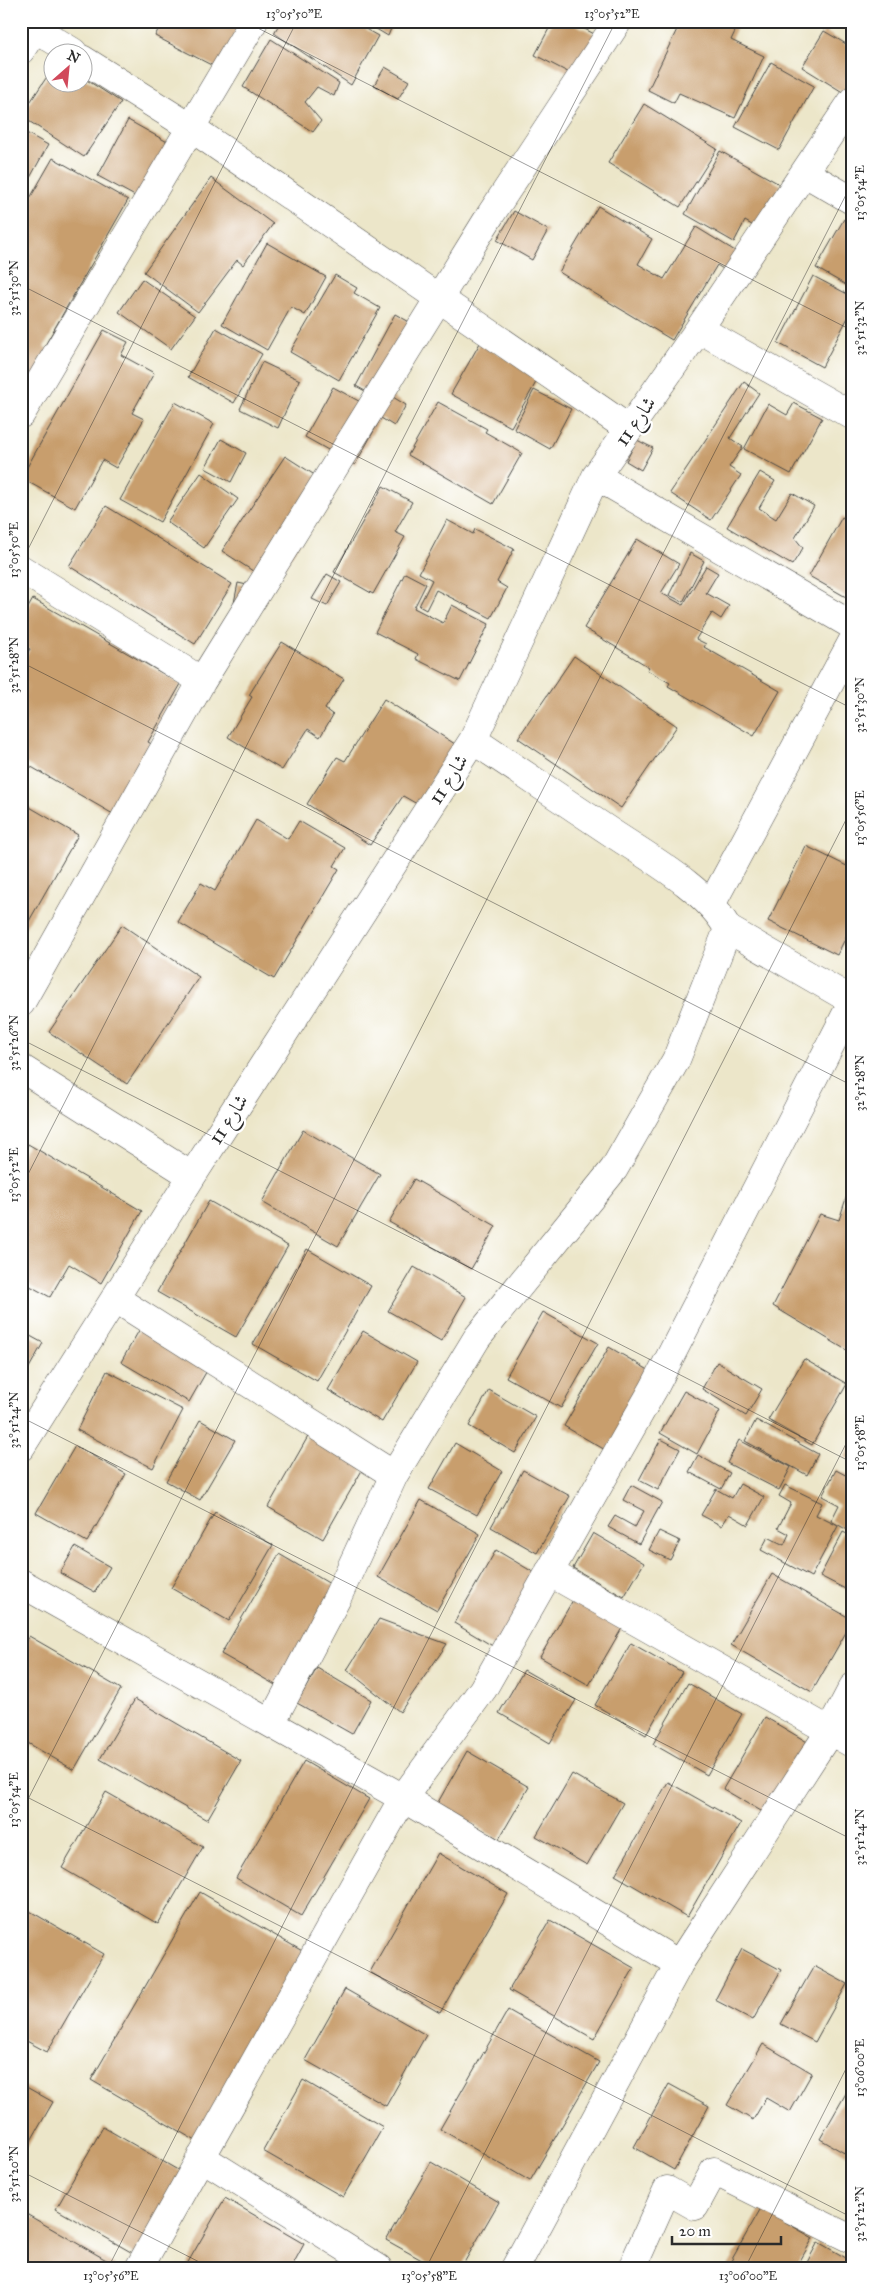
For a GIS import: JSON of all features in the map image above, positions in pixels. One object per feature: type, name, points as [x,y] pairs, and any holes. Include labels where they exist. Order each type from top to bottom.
[{"type":"street","points":[[21,414],[254,21]]},
{"type":"street","points":[[21,1004],[202,681],[491,214],[618,21]]},
{"type":"street","points":[[30,30],[53,42]]},
{"type":"street","points":[[92,65],[190,127],[629,429]]},
{"type":"street","name":"شارع 11","points":[[21,1447],[192,1176],[473,740],[596,476],[853,100]]},
{"type":"street","points":[[805,172],[853,201]]},
{"type":"street","points":[[698,329],[853,416]]},
{"type":"street","points":[[596,476],[853,626]]},
{"type":"street","points":[[21,569],[202,681]]},
{"type":"street","points":[[711,905],[853,640]]},
{"type":"street","points":[[139,2268],[403,1798],[483,1688],[654,1388],[853,1001],[728,929],[722,917],[711,905],[664,868],[473,740]]},
{"type":"street","points":[[272,1723],[337,1598],[394,1475],[476,1338],[614,1169],[676,1060],[728,929]]},
{"type":"street","points":[[21,1068],[192,1176]]},
{"type":"street","points":[[116,1298],[394,1475]]},
{"type":"street","points":[[549,1572],[853,1744]]},
{"type":"street","points":[[21,1583],[403,1798],[679,1964]]},
{"type":"street","points":[[516,2268],[679,1964],[830,1731],[853,1687]]},
{"type":"street","points":[[201,2157],[378,2268]]},
{"type":"street","points":[[632,2268],[667,2190],[695,2206],[714,2171],[853,2240]]},
{"type":"building","points":[[152,21],[242,21],[217,68],[155,36],[159,28],[151,24]]},
{"type":"building","points":[[281,21],[351,21],[378,36],[351,85],[274,33]]},
{"type":"building","points":[[363,21],[394,21],[388,36]]},
{"type":"building","points":[[553,21],[569,21],[606,40],[585,81],[535,55]]},
{"type":"building","points":[[681,21],[740,21],[731,40],[764,56],[735,118],[679,93],[674,103],[648,90]]},
{"type":"building","points":[[824,31],[853,48],[853,90],[849,96],[802,67]]},
{"type":"building","points":[[271,39],[339,83],[334,96],[317,87],[305,102],[321,121],[313,132],[243,87]]},
{"type":"building","points":[[771,62],[814,86],[779,150],[735,127]]},
{"type":"building","points":[[385,67],[409,81],[398,99],[374,85]]},
{"type":"building","points":[[92,83],[121,102],[84,157],[21,116],[42,84],[42,92],[92,92]]},
{"type":"building","points":[[644,104],[717,149],[680,207],[608,163]]},
{"type":"building","points":[[128,120],[187,153],[157,208],[98,176]]},
{"type":"building","points":[[21,130],[48,145],[21,194]]},
{"type":"building","points":[[720,151],[781,185],[757,228],[745,221],[734,242],[685,214]]},
{"type":"building","points":[[53,158],[128,200],[44,347],[51,351],[36,378],[21,370],[21,214]]},
{"type":"building","points":[[211,178],[273,224],[243,265],[237,260],[198,312],[144,272]]},
{"type":"building","points":[[598,206],[652,239],[638,264],[664,279],[696,227],[745,257],[734,276],[717,265],[672,340],[559,272]]},
{"type":"building","points":[[514,211],[548,230],[532,260],[497,240]]},
{"type":"building","points":[[844,219],[853,224],[853,289],[816,268]]},
{"type":"building","points":[[267,243],[326,277],[305,315],[291,307],[267,350],[222,324]]},
{"type":"building","points":[[335,275],[357,288],[354,293],[380,308],[339,380],[290,352]]},
{"type":"building","points":[[813,276],[853,297],[853,308],[822,367],[778,343]]},
{"type":"building","points":[[142,279],[195,316],[171,349],[119,312]]},
{"type":"building","points":[[395,314],[424,330],[388,394],[406,405],[394,426],[381,418],[355,465],[305,437],[333,387],[377,411],[383,401],[356,386]]},
{"type":"building","points":[[216,328],[262,354],[234,403],[188,377]]},
{"type":"building","points":[[104,330],[128,342],[121,355],[154,373],[132,413],[144,419],[116,468],[102,460],[75,508],[21,478]]},
{"type":"building","points":[[480,343],[539,377],[511,427],[451,394]]},
{"type":"building","points":[[262,362],[300,380],[278,428],[240,409]]},
{"type":"building","points":[[744,382],[759,393],[730,438],[743,447],[729,467],[741,475],[711,520],[670,493]]},
{"type":"building","points":[[534,390],[571,409],[550,449],[514,429]]},
{"type":"building","points":[[175,402],[214,424],[160,522],[120,500]]},
{"type":"building","points":[[438,402],[487,429],[485,432],[522,453],[493,504],[408,455]]},
{"type":"building","points":[[794,403],[822,418],[791,474],[744,449],[768,404],[787,415]]},
{"type":"building","points":[[221,439],[246,453],[231,482],[205,468]]},
{"type":"building","points":[[637,440],[653,448],[641,470],[626,461]]},
{"type":"building","points":[[285,456],[335,488],[273,584],[222,551]]},
{"type":"building","points":[[760,472],[775,481],[759,508],[776,519],[792,493],[814,506],[795,538],[803,548],[792,565],[727,527]]},
{"type":"building","points":[[201,473],[238,499],[204,548],[167,522]]},
{"type":"building","points":[[383,486],[412,502],[395,532],[405,537],[373,594],[334,572]]},
{"type":"building","points":[[106,506],[232,584],[195,644],[69,566]]},
{"type":"building","points":[[842,517],[853,523],[853,601],[809,576]]},
{"type":"building","points":[[447,520],[473,534],[475,529],[514,549],[497,582],[507,588],[491,618],[436,590],[426,610],[419,606],[432,580],[419,573]]},
{"type":"building","points":[[637,539],[679,564],[661,593],[683,605],[706,566],[718,573],[706,593],[729,606],[721,619],[712,613],[696,639],[706,644],[704,647],[780,691],[754,736],[668,686],[670,683],[647,670],[649,667],[584,628]]},
{"type":"building","points":[[690,553],[704,561],[683,602],[669,595]]},
{"type":"building","points":[[405,573],[426,584],[414,608],[443,623],[452,605],[489,624],[460,681],[416,659],[418,654],[375,632]]},
{"type":"building","points":[[327,574],[341,582],[327,606],[312,599]]},
{"type":"building","points":[[238,583],[256,587],[234,603]]},
{"type":"building","points":[[33,599],[181,684],[148,742],[160,749],[120,818],[21,761],[21,664],[30,649],[21,645],[21,620]]},
{"type":"building","points":[[282,642],[344,679],[325,709],[333,715],[320,737],[308,729],[282,770],[228,737],[252,697],[249,695]]},
{"type":"building","points":[[574,656],[677,726],[621,808],[518,738]]},
{"type":"building","points":[[384,699],[455,744],[417,804],[403,796],[370,845],[307,804],[337,757],[345,761]]},
{"type":"building","points":[[21,802],[78,835],[21,935]]},
{"type":"building","points":[[256,820],[288,839],[299,821],[345,848],[334,866],[339,869],[274,979],[178,922],[201,883],[215,891]]},
{"type":"building","points":[[806,846],[853,869],[853,923],[837,955],[768,921]]},
{"type":"building","points":[[122,925],[199,977],[127,1084],[49,1032]]},
{"type":"building","points":[[303,1130],[380,1174],[338,1246],[262,1202]]},
{"type":"building","points":[[28,1144],[142,1211],[101,1283],[69,1264],[50,1297],[21,1281],[21,1157]]},
{"type":"building","points":[[414,1179],[496,1226],[471,1269],[389,1222]]},
{"type":"building","points":[[852,1180],[853,1354],[773,1306],[820,1214],[839,1220]]},
{"type":"building","points":[[209,1201],[288,1246],[236,1337],[157,1292]]},
{"type":"building","points":[[307,1249],[371,1286],[317,1381],[253,1344]]},
{"type":"building","points":[[414,1267],[466,1297],[441,1341],[388,1311]]},
{"type":"building","points":[[543,1312],[598,1343],[561,1408],[506,1377]]},
{"type":"building","points":[[141,1327],[209,1367],[189,1402],[121,1362]]},
{"type":"building","points":[[21,1331],[43,1343],[21,1382]]},
{"type":"building","points":[[363,1331],[417,1362],[382,1422],[328,1390]]},
{"type":"building","points":[[609,1347],[652,1372],[607,1451],[564,1426]]},
{"type":"building","points":[[804,1359],[847,1384],[812,1445],[768,1420]]},
{"type":"building","points":[[717,1362],[762,1389],[746,1416],[702,1389]]},
{"type":"building","points":[[107,1371],[183,1410],[153,1468],[77,1430]]},
{"type":"building","points":[[489,1390],[536,1417],[515,1453],[469,1426]]},
{"type":"building","points":[[684,1391],[720,1411],[697,1454],[660,1433]]},
{"type":"building","points":[[200,1420],[235,1440],[200,1500],[166,1481]]},
{"type":"building","points":[[756,1420],[818,1454],[807,1475],[745,1441]]},
{"type":"building","points":[[310,1433],[365,1465],[323,1539],[268,1507]]},
{"type":"building","points":[[661,1439],[680,1449],[658,1490],[639,1480]]},
{"type":"building","points":[[739,1440],[791,1467],[779,1490],[727,1463]]},
{"type":"building","points":[[853,1441],[853,1461],[845,1457]]},
{"type":"building","points":[[455,1443],[502,1471],[477,1515],[429,1489]]},
{"type":"building","points":[[75,1446],[126,1474],[87,1542],[36,1513]]},
{"type":"building","points":[[698,1455],[730,1473],[721,1489],[689,1472]]},
{"type":"building","points":[[523,1470],[570,1496],[537,1553],[491,1527]]},
{"type":"building","points":[[836,1470],[853,1479],[853,1533],[831,1521],[839,1505],[822,1496]]},
{"type":"building","points":[[740,1484],[764,1497],[748,1525],[729,1514],[722,1526],[701,1515],[716,1489],[732,1498]]},
{"type":"building","points":[[631,1485],[662,1502],[639,1544],[608,1527],[615,1516],[635,1527],[644,1511],[623,1500]]},
{"type":"building","points":[[785,1485],[822,1503],[816,1515],[838,1526],[811,1577],[761,1550],[768,1537],[784,1545],[789,1534],[778,1528],[791,1503],[779,1496]]},
{"type":"building","points":[[421,1500],[480,1534],[437,1610],[378,1577]]},
{"type":"building","points":[[215,1512],[273,1545],[229,1621],[171,1588]]},
{"type":"building","points":[[659,1531],[680,1541],[670,1560],[649,1550]]},
{"type":"building","points":[[843,1532],[853,1537],[853,1593],[820,1576]]},
{"type":"building","points":[[593,1533],[644,1563],[624,1597],[573,1568]]},
{"type":"building","points":[[75,1547],[110,1567],[95,1592],[60,1573]]},
{"type":"building","points":[[496,1550],[543,1578],[501,1651],[454,1623]]},
{"type":"building","points":[[279,1554],[337,1588],[279,1687],[221,1654]]},
{"type":"building","points":[[772,1574],[853,1620],[812,1692],[731,1645]]},
{"type":"building","points":[[573,1600],[622,1628],[589,1685],[540,1657]]},
{"type":"building","points":[[379,1619],[447,1644],[400,1712],[347,1670]]},
{"type":"building","points":[[29,1636],[121,1689],[74,1770],[21,1739],[21,1649]]},
{"type":"building","points":[[631,1643],[682,1672],[646,1735],[595,1705]]},
{"type":"building","points":[[317,1668],[371,1700],[352,1734],[297,1703]]},
{"type":"building","points":[[524,1670],[576,1700],[550,1743],[499,1713]]},
{"type":"building","points":[[688,1683],[742,1714],[707,1775],[653,1744]]},
{"type":"building","points":[[135,1699],[241,1761],[207,1820],[100,1759]]},
{"type":"building","points":[[765,1717],[809,1743],[768,1815],[723,1789]]},
{"type":"building","points":[[467,1751],[529,1787],[499,1839],[437,1804]]},
{"type":"building","points":[[304,1761],[369,1799],[301,1916],[236,1878]]},
{"type":"building","points":[[572,1774],[623,1803],[587,1865],[536,1836]]},
{"type":"building","points":[[668,1782],[741,1823],[687,1917],[615,1875]]},
{"type":"building","points":[[106,1792],[203,1847],[158,1924],[62,1868]]},
{"type":"building","points":[[438,1853],[508,1894],[440,2013],[370,1972]]},
{"type":"building","points":[[200,1892],[304,1952],[196,2141],[91,2080]]},
{"type":"building","points":[[21,1906],[104,1954],[47,2052],[21,2038]]},
{"type":"building","points":[[550,1920],[634,1968],[594,2039],[509,1990]]},
{"type":"building","points":[[742,1949],[781,1970],[753,2020],[715,2000]]},
{"type":"building","points":[[814,1966],[847,1984],[815,2042],[781,2024]]},
{"type":"building","points":[[345,1989],[426,2035],[386,2106],[305,2060]]},
{"type":"building","points":[[508,2010],[599,2062],[530,2181],[440,2129]]},
{"type":"building","points":[[763,2044],[812,2073],[790,2112],[766,2098],[753,2120],[727,2105]]},
{"type":"building","points":[[303,2080],[383,2127],[343,2197],[263,2151]]},
{"type":"building","points":[[853,2081],[853,2158],[820,2139]]},
{"type":"building","points":[[21,2084],[53,2102],[21,2158]]},
{"type":"building","points":[[669,2084],[709,2106],[674,2170],[634,2147]]},
{"type":"building","points":[[103,2127],[183,2173],[136,2255],[56,2209]]},
{"type":"building","points":[[431,2162],[499,2202],[461,2268],[436,2268],[386,2240]]},
{"type":"building","points":[[225,2198],[304,2244],[291,2268],[193,2268],[187,2264]]},
{"type":"building","points":[[761,2208],[813,2238],[796,2268],[727,2268]]},
{"type":"building","points":[[21,2211],[115,2265],[113,2268],[21,2268]]},
{"type":"building","points":[[818,2242],[853,2262],[853,2268],[804,2268]]}]
